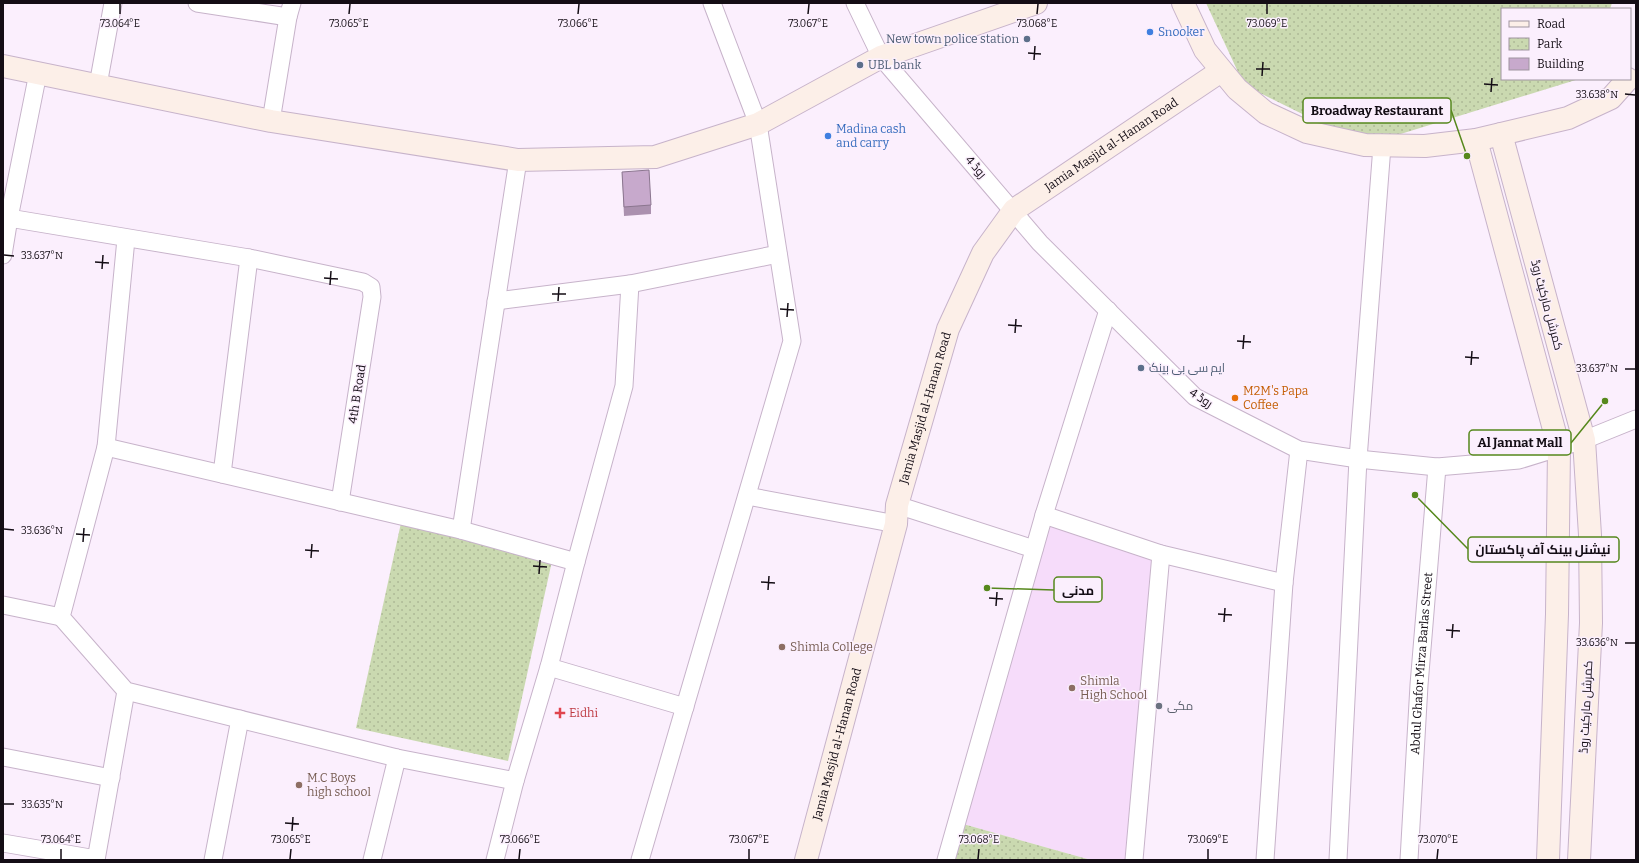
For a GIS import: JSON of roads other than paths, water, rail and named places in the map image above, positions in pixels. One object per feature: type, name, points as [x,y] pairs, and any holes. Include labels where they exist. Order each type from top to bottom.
[{"type":"main road","points":[[3,66],[271,121],[518,160],[655,157],[758,124],[880,57],[1036,3]]},
{"type":"main road","points":[[1183,3],[1205,50],[1237,89],[1266,113],[1307,132],[1365,145],[1426,146],[1476,140],[1568,118],[1611,98],[1627,80]]},
{"type":"main road","name":"Jamia Masjid al-Hanan Road","points":[[806,860],[897,514],[948,329],[983,253],[1014,210],[1221,71]]},
{"type":"main road","name":"کمرشل مارکیٹ روڈ","points":[[1501,134],[1584,440],[1590,535],[1591,623],[1579,860]]},
{"type":"main road","points":[[1476,140],[1559,448],[1557,614],[1548,860]]},
{"type":"street","points":[[98,85],[113,3]]},
{"type":"street","points":[[197,3],[290,10],[271,121]]},
{"type":"street","points":[[640,860],[792,341],[758,124],[712,3]]},
{"type":"street","name":"روڈ 4","points":[[855,3],[880,57],[1014,210],[1040,243],[1195,397],[1298,450],[1358,459],[1437,467],[1519,460],[1584,440],[1636,419]]},
{"type":"street","points":[[3,255],[38,73]]},
{"type":"street","points":[[1338,860],[1358,459],[1382,146]]},
{"type":"street","points":[[461,530],[518,160]]},
{"type":"street","points":[[9,218],[249,258],[222,474]]},
{"type":"street","points":[[61,617],[106,447],[126,238]]},
{"type":"street","points":[[496,301],[630,284],[778,254]]},
{"type":"street","name":"4th B Road","points":[[249,258],[363,282],[371,287],[372,297],[340,502]]},
{"type":"street","points":[[495,860],[515,781],[549,667],[624,386],[630,284]]},
{"type":"street","points":[[946,860],[1044,515],[1108,310]]},
{"type":"street","points":[[106,447],[461,530],[576,562]]},
{"type":"street","points":[[1265,860],[1284,583],[1298,450]]},
{"type":"street","name":"Abdul Ghafor Mirza Barlas Street","points":[[1409,860],[1419,685],[1437,467]]},
{"type":"street","points":[[747,496],[897,514],[1034,549]]},
{"type":"street","points":[[1044,515],[1160,554],[1284,583]]},
{"type":"street","points":[[1134,860],[1160,554]]},
{"type":"street","points":[[3,605],[61,617],[126,691],[397,758],[515,781]]},
{"type":"street","points":[[549,667],[685,707]]},
{"type":"street","points":[[3,842],[96,859],[126,691]]},
{"type":"street","points":[[213,860],[240,719]]},
{"type":"street","points":[[3,757],[111,778]]},
{"type":"street","points":[[372,860],[397,758]]},
{"type":"place","name":"Snooker","points":[[1150,32]]},
{"type":"place","name":"New town police station","points":[[1027,39]]},
{"type":"place","name":"UBL bank","points":[[860,65]]},
{"type":"place","name":"Madina cash and carry","points":[[828,136]]},
{"type":"place","name":"Broadway Restaurant","points":[[1467,156]]},
{"type":"place","name":"ایم سی بی بینک","points":[[1141,368]]},
{"type":"place","name":"M2M's Papa Coffee","points":[[1235,398]]},
{"type":"place","name":"Al Jannat Mall","points":[[1605,401]]},
{"type":"place","name":"نیشنل بینک آف پاکستان","points":[[1415,495]]},
{"type":"place","name":"مدنی","points":[[987,588]]},
{"type":"place","name":"Shimla College","points":[[782,647]]},
{"type":"place","name":"Shimla High School","points":[[1072,688]]},
{"type":"place","name":"مکی","points":[[1159,706]]},
{"type":"place","name":"Eidhi","points":[[560,713]]},
{"type":"place","name":"M.C Boys high school","points":[[299,785]]}]
